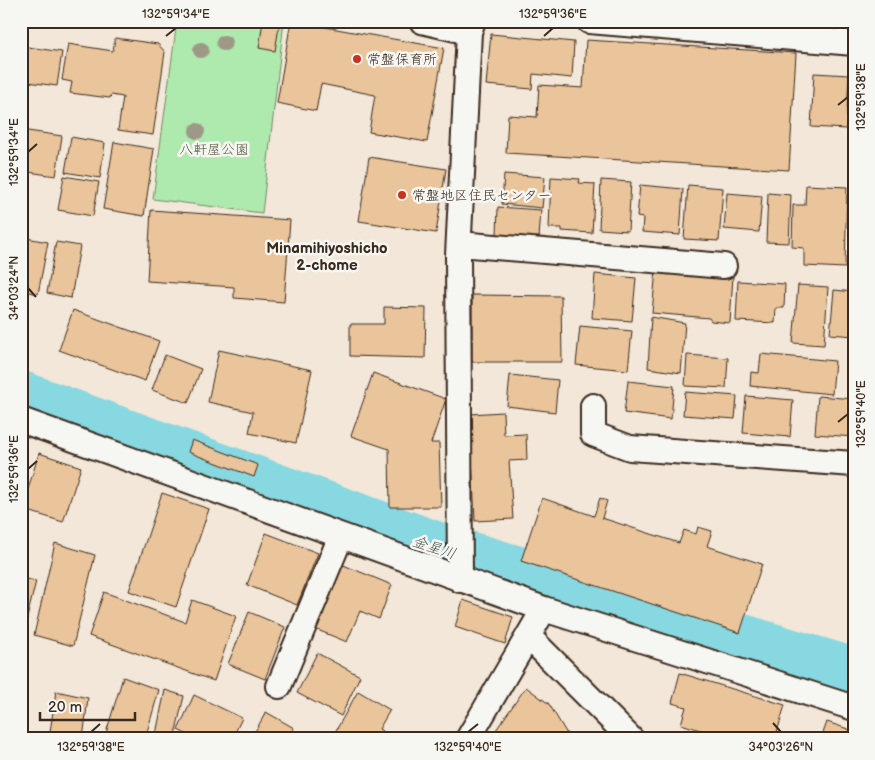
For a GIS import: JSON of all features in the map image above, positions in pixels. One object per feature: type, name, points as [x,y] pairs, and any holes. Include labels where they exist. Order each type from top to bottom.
[{"type":"street","points":[[422,21],[471,27],[459,244],[460,580]]},
{"type":"street","points":[[589,21],[854,43]]},
{"type":"street","points":[[459,244],[724,266]]},
{"type":"street","points":[[593,406],[593,434],[630,448],[854,464]]},
{"type":"street","points":[[21,420],[544,610],[854,708]]},
{"type":"street","points":[[279,686],[341,536]]},
{"type":"street","points":[[468,739],[544,610]]},
{"type":"street","points":[[529,637],[631,739]]},
{"type":"green space","name":"八軒屋公園","points":[[177,21],[284,21],[262,213],[153,199]]},
{"type":"building","points":[[46,21],[66,21],[65,26],[46,23]]},
{"type":"building","points":[[263,21],[280,21],[275,51],[259,48]]},
{"type":"building","points":[[291,21],[444,48],[427,142],[369,132],[375,95],[321,84],[316,111],[277,103]]},
{"type":"building","points":[[809,21],[854,21],[854,25]]},
{"type":"building","points":[[491,34],[574,42],[572,78],[533,74],[532,89],[486,85]]},
{"type":"building","points":[[115,38],[158,44],[165,52],[153,135],[118,130],[123,97],[111,95],[110,98],[70,93],[72,82],[62,80],[68,44],[113,51]]},
{"type":"building","points":[[586,40],[796,53],[789,170],[506,153],[508,115],[537,117],[539,85],[583,88]]},
{"type":"building","points":[[21,46],[62,52],[57,86],[21,81]]},
{"type":"building","points":[[814,73],[849,75],[846,129],[811,127]]},
{"type":"building","points":[[21,130],[62,136],[56,176],[21,171]]},
{"type":"building","points":[[71,137],[105,143],[100,178],[65,172]]},
{"type":"building","points":[[114,142],[154,149],[144,216],[103,209]]},
{"type":"building","name":"常盤地区住民センター","points":[[369,157],[446,169],[436,233],[359,221]]},
{"type":"building","points":[[504,174],[545,177],[542,208],[502,204]]},
{"type":"building","points":[[64,176],[99,182],[93,216],[58,210]]},
{"type":"building","points":[[551,177],[580,179],[579,183],[595,184],[592,233],[562,231],[562,228],[549,228]]},
{"type":"building","points":[[601,180],[631,182],[628,231],[599,229]]},
{"type":"building","points":[[640,185],[683,189],[680,235],[642,232],[643,218],[637,217]]},
{"type":"building","points":[[688,185],[723,188],[719,241],[684,239]]},
{"type":"building","points":[[806,185],[847,187],[845,268],[804,266],[804,248],[792,247],[793,205],[805,205]]},
{"type":"building","points":[[727,193],[762,196],[759,232],[724,229]]},
{"type":"building","points":[[768,193],[791,195],[789,243],[766,242]]},
{"type":"building","points":[[498,207],[541,210],[539,238],[497,235]]},
{"type":"building","points":[[151,210],[290,220],[284,302],[234,298],[234,287],[147,281]]},
{"type":"building","points":[[21,237],[48,242],[38,294],[21,290]]},
{"type":"building","points":[[56,242],[80,246],[71,298],[47,293]]},
{"type":"building","points":[[656,269],[733,275],[730,323],[711,321],[709,318],[652,313]]},
{"type":"building","points":[[595,274],[636,278],[632,321],[592,318]]},
{"type":"building","points":[[738,281],[785,284],[784,308],[776,308],[775,323],[736,321]]},
{"type":"building","points":[[798,285],[828,287],[824,345],[793,343]]},
{"type":"building","points":[[834,290],[854,292],[854,336],[830,334]]},
{"type":"building","points":[[472,295],[561,296],[562,362],[472,362]]},
{"type":"building","points":[[384,307],[426,308],[425,358],[350,356],[350,324],[384,324]]},
{"type":"building","points":[[73,310],[159,341],[145,381],[59,350]]},
{"type":"building","points":[[651,317],[685,323],[681,373],[648,368]]},
{"type":"building","points":[[580,326],[632,331],[628,370],[576,365]]},
{"type":"building","points":[[219,350],[312,370],[296,443],[249,433],[253,412],[208,402]]},
{"type":"building","points":[[761,354],[835,361],[832,394],[750,386],[751,372],[759,373]]},
{"type":"building","points":[[165,355],[201,369],[188,403],[152,390]]},
{"type":"building","points":[[687,355],[728,358],[726,388],[685,386]]},
{"type":"building","points":[[373,373],[446,399],[431,443],[439,443],[441,507],[390,507],[389,449],[351,436]]},
{"type":"building","points":[[510,375],[558,380],[555,412],[507,406]]},
{"type":"building","points":[[628,381],[674,386],[671,419],[624,413]]},
{"type":"building","points":[[685,392],[737,396],[735,419],[683,415]]},
{"type":"building","points":[[746,396],[793,400],[790,437],[743,433]]},
{"type":"building","points":[[818,396],[854,399],[854,437],[815,434]]},
{"type":"building","points":[[503,412],[504,435],[526,434],[527,460],[509,461],[513,519],[475,521],[470,414]]},
{"type":"building","points":[[192,440],[258,465],[254,477],[188,452]]},
{"type":"building","points":[[39,453],[81,467],[63,522],[22,509]]},
{"type":"building","points":[[162,493],[209,509],[176,607],[129,591]]},
{"type":"building","points":[[542,498],[594,516],[600,498],[607,501],[602,518],[679,543],[684,530],[696,534],[698,527],[712,531],[707,546],[762,564],[740,633],[521,561]]},
{"type":"building","points":[[266,533],[318,553],[297,605],[247,585]]},
{"type":"building","points":[[55,543],[95,555],[73,646],[34,635]]},
{"type":"building","points":[[341,564],[392,585],[379,619],[360,611],[347,642],[315,629]]},
{"type":"building","points":[[21,578],[36,581],[25,626],[21,625]]},
{"type":"building","points":[[104,592],[185,622],[192,600],[236,616],[214,681],[89,636]]},
{"type":"building","points":[[463,600],[513,617],[505,644],[455,627]]},
{"type":"building","points":[[249,612],[285,627],[265,679],[228,664]]},
{"type":"building","points":[[317,653],[360,676],[341,716],[297,693]]},
{"type":"building","points":[[680,673],[785,705],[775,739],[729,739],[681,724],[686,707],[672,703]]},
{"type":"building","points":[[123,677],[159,690],[145,739],[123,739],[106,733]]},
{"type":"building","points":[[526,687],[549,704],[570,739],[499,739],[503,734],[496,730]]},
{"type":"building","points":[[165,690],[184,696],[174,739],[155,739]]},
{"type":"building","points":[[56,691],[88,698],[83,739],[49,739]]},
{"type":"building","points":[[358,691],[390,710],[379,729],[396,739],[342,739],[334,734]]},
{"type":"building","points":[[194,695],[242,718],[232,739],[196,739],[178,730]]},
{"type":"building","points":[[266,712],[294,728],[289,739],[251,739]]},
{"type":"building","points":[[827,722],[854,731],[854,739],[821,739]]},
{"type":"waterway","name":"金星川","points":[[21,399],[429,547],[854,676]]},
{"type":"place","name":"常盤保育所","points":[[357,59]]},
{"type":"place","name":"常盤地区住民センター","points":[[402,195]]},
{"type":"district","name":"Minamihiyoshicho 2-chome","points":[[327,256]]}]
